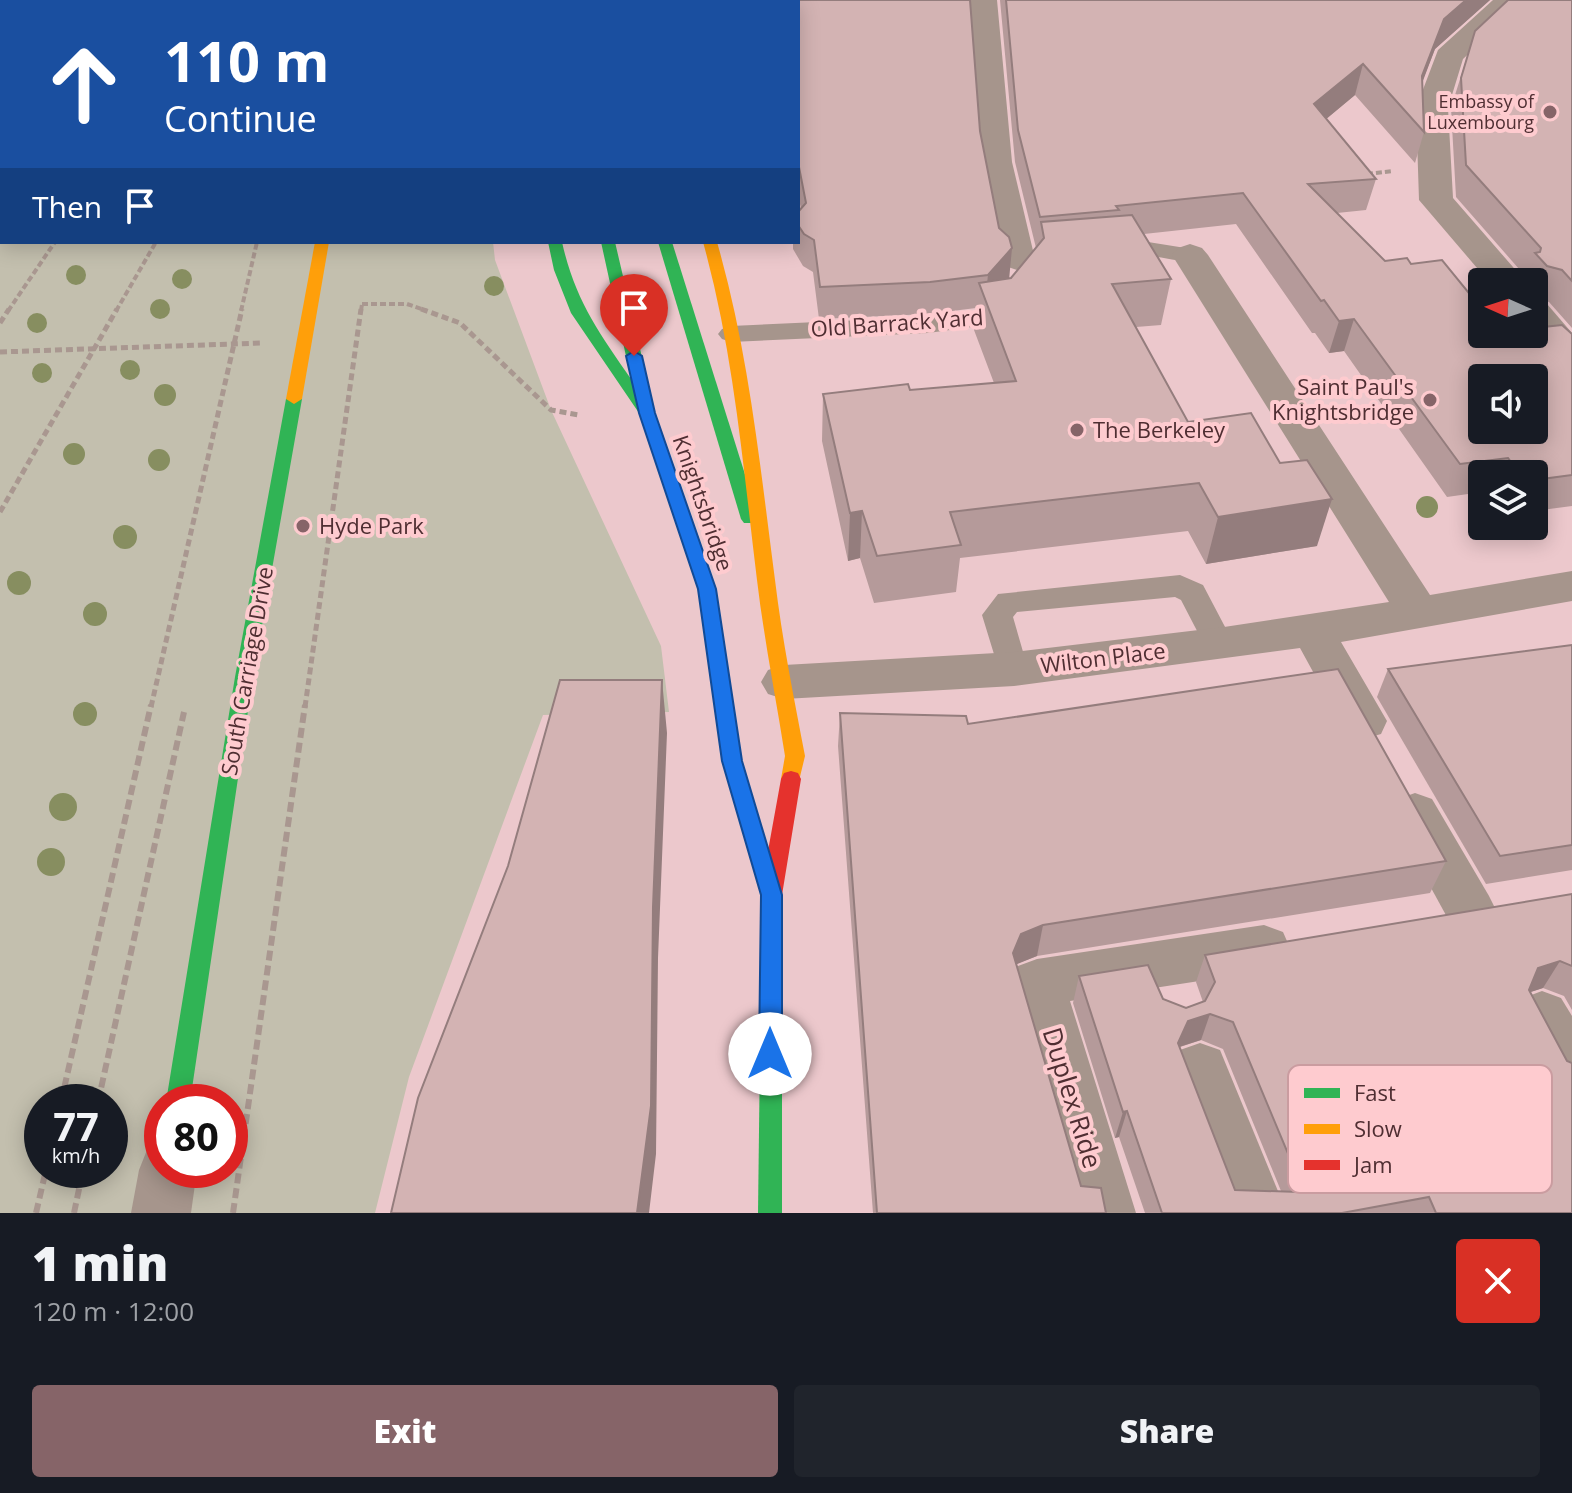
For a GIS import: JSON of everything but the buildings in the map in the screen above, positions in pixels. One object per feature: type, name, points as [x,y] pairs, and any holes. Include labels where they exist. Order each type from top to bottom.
[{"type":"main road","name":"South Carriage Drive","points":[[181,1084],[244,677],[322,244]]},
{"type":"main road","name":"Knightsbridge","points":[[555,244],[561,270],[578,313],[647,413],[707,589],[732,761],[771,895]]},
{"type":"main road","points":[[608,244],[647,413]]},
{"type":"main road","points":[[666,244],[763,560]]},
{"type":"main road","name":"Knightsbridge","points":[[711,244],[726,294],[748,414],[763,560],[795,756],[771,895],[770,1213]]},
{"type":"street","points":[[983,0],[1001,91],[996,162],[1032,258]]},
{"type":"street","points":[[1496,268],[1436,200],[1432,108],[1449,56],[1505,4],[1555,8],[1572,14]]},
{"type":"street","points":[[1190,255],[1419,614]]},
{"type":"street","points":[[1548,328],[1572,356]]},
{"type":"street","name":"Wilton Place","points":[[784,682],[1012,669],[1219,644],[1419,614],[1572,586]]},
{"type":"street","points":[[1312,630],[1479,919]]},
{"type":"street","name":"Duplex Ride","points":[[1106,1213],[1037,983],[1168,986],[1309,940]]},
{"type":"street","points":[[1542,1015],[1572,1068]]},
{"type":"street","points":[[1200,1068],[1257,1213]]},
{"type":"street","points":[[161,1213],[165,1188]]},
{"type":"lane","points":[[1090,253],[1148,249],[1190,255]]},
{"type":"lane","name":"Old Barrack Yard","points":[[731,334],[928,325],[994,317],[1024,282],[1032,258]]},
{"type":"lane","points":[[1012,669],[997,615],[1009,602],[1180,586],[1192,593],[1219,644]]},
{"type":"path","points":[[1353,175],[1368,174]]},
{"type":"path","points":[[0,323],[54,244]]},
{"type":"path","points":[[0,512],[155,244]]},
{"type":"path","points":[[65,1084],[257,244]]},
{"type":"path","points":[[311,304],[407,304],[460,323],[551,410],[579,415]]},
{"type":"path","points":[[233,1213],[362,304]]},
{"type":"path","points":[[0,352],[305,343]]},
{"type":"path","points":[[36,1213],[42,1188]]},
{"type":"path","points":[[74,1213],[79,1188]]},
{"type":"shaded area","name":"Hyde Park","points":[[0,244],[493,244],[495,260],[551,410],[661,646],[669,712],[543,715],[409,1077],[375,1213],[0,1213]]},
{"type":"traffic: fast","points":[[555,244],[561,270],[578,313],[647,413],[707,589],[732,761],[768,885]]},
{"type":"traffic: fast","points":[[608,244],[647,413]]},
{"type":"traffic: fast","points":[[666,244],[750,519]]},
{"type":"traffic: fast","points":[[181,1084],[244,677],[294,399]]},
{"type":"traffic: fast","points":[[770,1213],[771,1048]]},
{"type":"traffic: slow","points":[[294,399],[322,244]]},
{"type":"traffic: slow","points":[[711,244],[730,320],[744,398],[769,606],[795,756],[791,779]]},
{"type":"traffic: jam","points":[[771,1048],[771,895],[791,779]]},
{"type":"place","name":"Embassy of Luxembourg","points":[[1550,112]]},
{"type":"place","name":"Saint Paul's Knightsbridge","points":[[1430,400]]},
{"type":"place","name":"The Berkeley","points":[[1077,430]]},
{"type":"place","name":"Hyde Park","points":[[303,526]]},
{"type":"route","points":[[634,356],[647,413],[707,589],[732,761],[771,895],[770,1054]]}]
